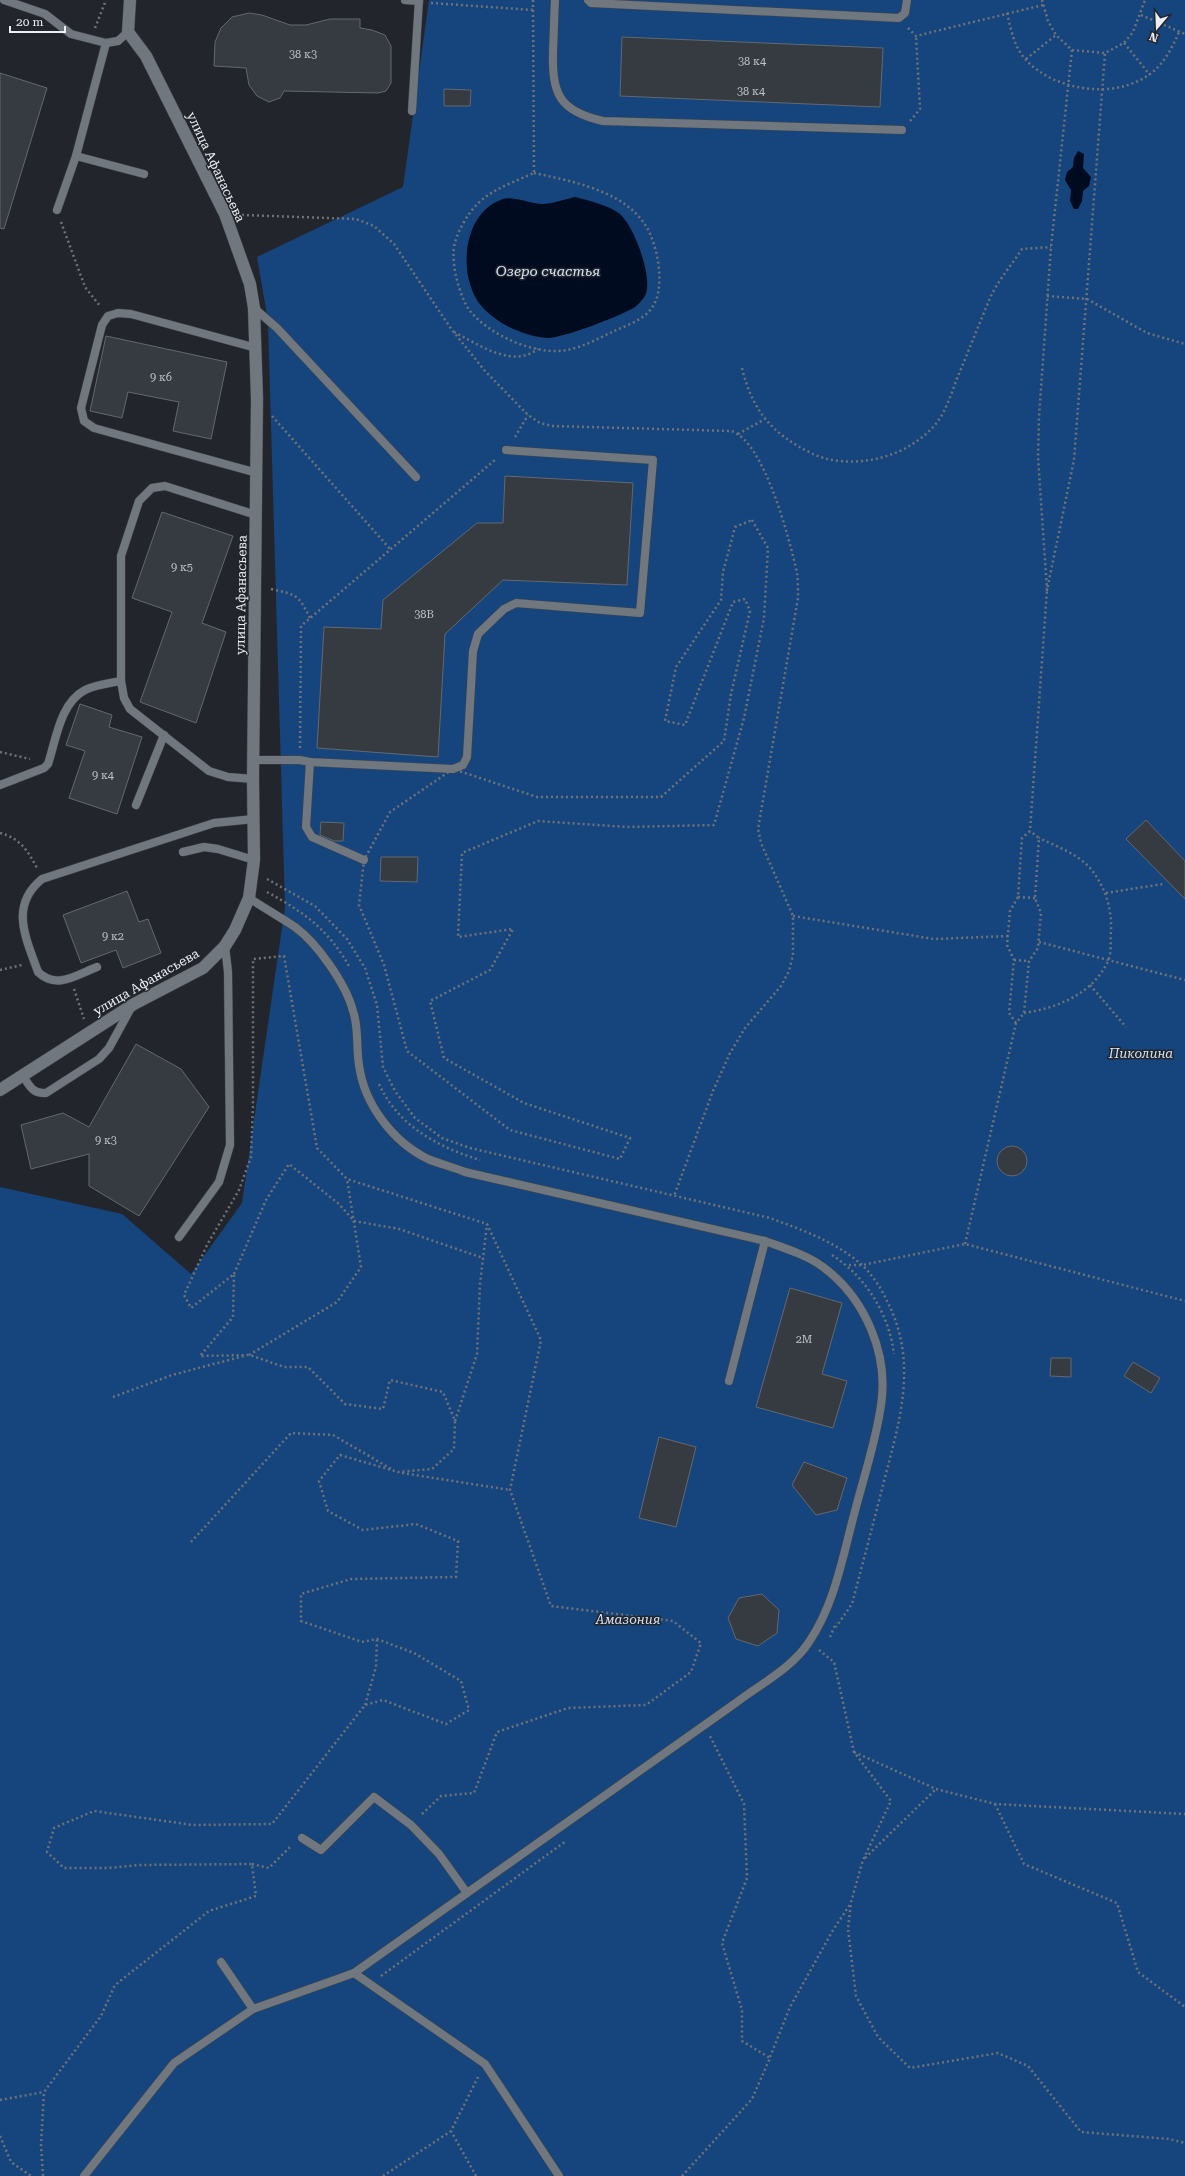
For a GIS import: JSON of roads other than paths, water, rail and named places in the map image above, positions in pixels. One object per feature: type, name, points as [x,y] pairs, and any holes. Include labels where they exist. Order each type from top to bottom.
[{"type":"street","points":[[128,32],[130,0]]},
{"type":"street","name":"улица Афанасьева","points":[[0,1090],[22,1074],[134,1004],[204,968],[224,946],[235,930],[249,898],[254,860],[253,760],[257,399],[254,308],[250,284],[225,214],[146,56],[128,32]]},
{"type":"lane","points":[[4,0],[45,14],[71,34],[106,43],[118,41],[128,32]]},
{"type":"lane","points":[[405,0],[419,0],[412,111]]},
{"type":"lane","points":[[555,0],[553,72],[556,92],[567,106],[584,117],[603,121],[902,130]]},
{"type":"lane","points":[[588,0],[591,3],[899,18],[905,13],[907,0]]},
{"type":"lane","points":[[57,210],[76,156],[106,43]]},
{"type":"lane","points":[[76,156],[144,174]]},
{"type":"lane","points":[[254,308],[277,328],[416,477]]},
{"type":"lane","points":[[256,348],[131,314],[118,312],[108,316],[102,324],[81,408],[84,421],[94,428],[257,473]]},
{"type":"lane","points":[[253,760],[300,760],[310,762],[453,769],[463,765],[467,757],[473,651],[478,634],[504,609],[516,603],[640,612],[653,460],[506,450]]},
{"type":"lane","points":[[253,779],[228,777],[209,771],[130,709],[124,698],[121,681],[121,556],[139,501],[152,488],[165,486],[256,514]]},
{"type":"lane","points":[[0,785],[44,768],[48,764],[64,713],[72,700],[85,690],[121,681]]},
{"type":"lane","points":[[136,805],[164,735]]},
{"type":"lane","points":[[310,762],[306,827],[312,837],[364,860]]},
{"type":"lane","points":[[97,967],[59,982],[44,978],[38,972],[22,922],[24,904],[32,888],[42,879],[214,823],[254,819]]},
{"type":"lane","points":[[184,852],[204,848],[218,849],[254,860]]},
{"type":"lane","points":[[84,2176],[174,2063],[254,2009],[354,1973],[704,1725],[790,1662],[808,1643],[825,1616],[840,1568],[882,1404],[882,1369],[872,1326],[849,1291],[823,1267],[790,1250],[765,1242],[466,1172],[428,1159],[402,1142],[376,1110],[364,1089],[359,1065],[353,1011],[339,980],[314,946],[296,928],[249,898]]},
{"type":"lane","points":[[179,1237],[219,1182],[230,1145],[228,972],[224,946]]},
{"type":"lane","points":[[22,1074],[31,1090],[38,1094],[46,1093],[99,1059],[109,1048],[134,1004]]},
{"type":"lane","points":[[729,1381],[765,1242]]},
{"type":"lane","points":[[302,1838],[321,1850],[374,1797],[411,1825],[439,1854],[467,1893]]},
{"type":"lane","points":[[221,1962],[254,2009]]},
{"type":"lane","points":[[354,1973],[371,1983],[485,2064],[559,2176]]},
{"type":"water","points":[[1078,151],[1084,154],[1083,168],[1091,177],[1089,186],[1083,191],[1082,201],[1078,209],[1074,209],[1070,201],[1071,190],[1065,180],[1067,172],[1073,167],[1074,158]]},
{"type":"water","name":"Озеро счастья","points":[[575,197],[610,208],[620,214],[625,220],[631,229],[645,266],[647,288],[645,296],[635,307],[628,311],[592,326],[565,335],[547,338],[534,336],[520,332],[501,323],[483,308],[477,300],[471,287],[468,273],[468,243],[473,228],[480,216],[490,206],[507,198],[546,204]]},
{"type":"park label","name":"Пиколина","points":[[1141,1053]]},
{"type":"park label","name":"Амазония","points":[[628,1619]]}]
